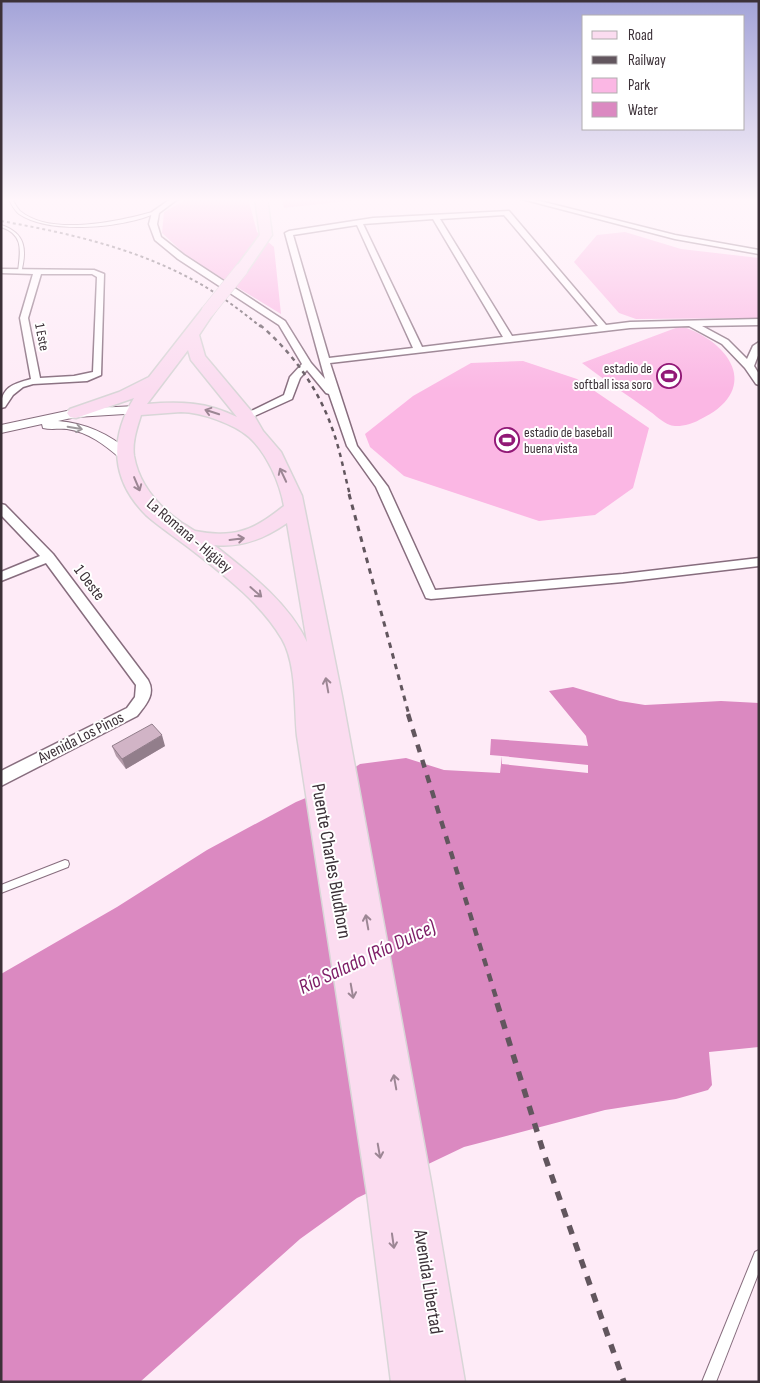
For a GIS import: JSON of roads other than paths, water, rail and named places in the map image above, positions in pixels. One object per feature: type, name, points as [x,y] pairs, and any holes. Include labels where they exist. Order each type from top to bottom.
[{"type":"main road","name":"La Romana - Higüey","points":[[247,263],[208,311],[192,336],[156,380],[136,410],[127,430],[125,455],[142,498],[164,520],[188,536],[260,596],[281,619],[296,641],[304,676],[322,735]]},
{"type":"main road","points":[[192,336],[197,357],[274,456],[292,496],[318,630],[322,735]]},
{"type":"main road","points":[[76,414],[125,396],[156,380]]},
{"type":"main road","points":[[136,410],[186,407],[205,409],[251,425]]},
{"type":"main road","points":[[188,536],[219,541],[246,538],[276,522],[294,508]]},
{"type":"main road","name":"Puente Charles Bludhorn","points":[[322,735],[399,1187]]},
{"type":"main road","name":"Avenida Libertad","points":[[399,1187],[413,1382]]},
{"type":"main road","name":"Avenida Libertad","points":[[399,1187],[443,1382]]},
{"type":"street","points":[[189,263],[282,323],[307,364],[335,396]]},
{"type":"street","points":[[297,263],[324,361],[352,446],[382,487],[431,595],[623,578],[759,562]]},
{"type":"street","points":[[378,263],[419,350]]},
{"type":"street","points":[[463,263],[509,339]]},
{"type":"street","points":[[549,263],[604,328]]},
{"type":"street","points":[[1,271],[94,272],[101,276],[98,373],[86,377],[36,380],[12,390],[4,398],[1,405]]},
{"type":"street","name":"1 Este","points":[[36,380],[24,318],[38,272]]},
{"type":"street","points":[[324,361],[648,323],[759,322]]},
{"type":"street","points":[[689,323],[725,342],[749,366],[759,382]]},
{"type":"street","points":[[749,366],[759,345]]},
{"type":"street","points":[[251,425],[288,397],[295,377],[307,364]]},
{"type":"street","points":[[5,429],[76,414],[136,410]]},
{"type":"street","points":[[5,429],[53,424],[78,428],[97,433],[125,455]]},
{"type":"street","name":"1 Oeste","points":[[1,508],[48,557],[143,684]]},
{"type":"street","points":[[1,577],[48,557]]},
{"type":"street","name":"Avenida Los Pinos","points":[[1,779],[132,712],[143,698],[143,684]]},
{"type":"lane","points":[[20,272],[21,263]]},
{"type":"lane","points":[[1,889],[65,864]]},
{"type":"lane","points":[[709,1382],[759,1256]]},
{"type":"water","name":"Río Salado (Río Dulce)","points":[[573,687],[620,701],[645,705],[721,701],[759,703],[759,1047],[709,1052],[712,1085],[708,1090],[676,1099],[605,1110],[464,1147],[357,1198],[300,1239],[140,1382],[1,1382],[1,974],[117,907],[207,850],[296,802],[313,795],[360,764],[406,758],[444,770],[500,773],[502,756],[490,755],[491,739],[588,746],[586,736],[549,691]]},
{"type":"railway","points":[[157,263],[204,286],[229,302],[261,327]]},
{"type":"railway","points":[[260,325],[283,347],[312,385],[335,436],[350,495]]},
{"type":"railway","points":[[349,494],[409,715]]},
{"type":"railway","points":[[408,714],[498,1004]]},
{"type":"railway","points":[[497,1003],[544,1154],[624,1382]]},
{"type":"place","name":"estadio de softball issa soro","points":[[669,376]]},
{"type":"place","name":"estadio de baseball buena vista","points":[[507,440]]}]
